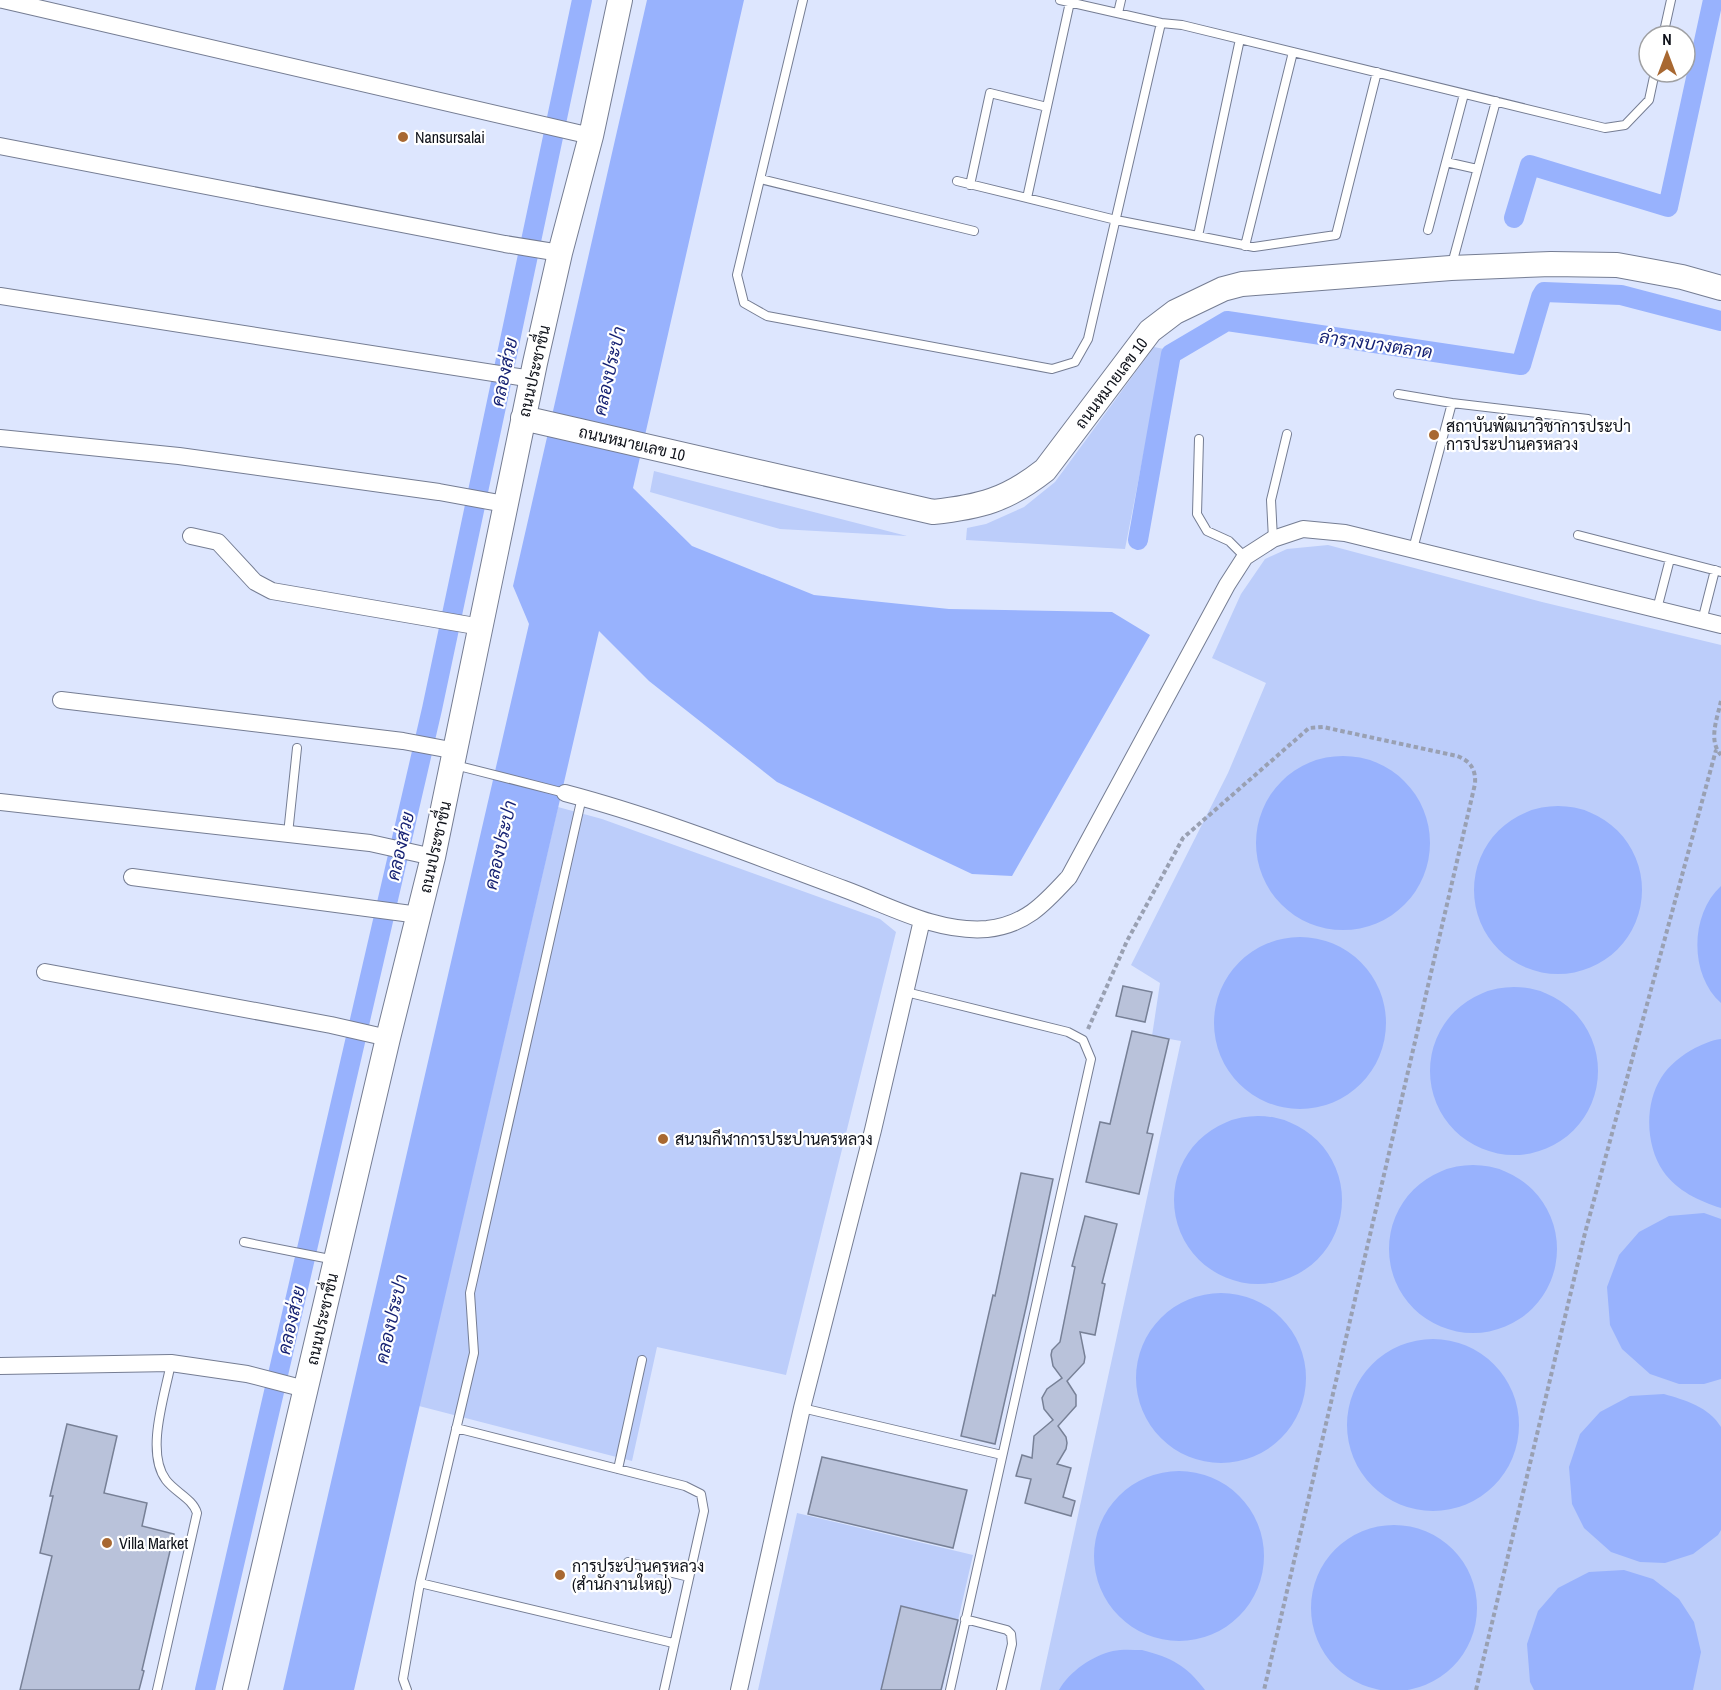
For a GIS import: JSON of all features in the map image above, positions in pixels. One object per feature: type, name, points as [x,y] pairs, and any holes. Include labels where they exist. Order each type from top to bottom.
[{"type":"main road","name":"ถนนประชาชื่น","points":[[235,1690],[297,1387],[329,1258],[377,1036],[408,913],[433,857],[448,754],[481,627],[495,502],[534,420],[523,377],[550,252],[620,0]]},
{"type":"main road","name":"ถนนหมายเลข 10","points":[[534,420],[933,512],[968,508],[1001,498],[1024,486],[1045,470],[1150,331],[1175,312],[1223,289],[1242,284],[1451,268],[1551,264],[1617,265],[1682,277],[1721,288]]},
{"type":"street","points":[[3,0],[582,134]]},
{"type":"street","points":[[0,146],[550,252]]},
{"type":"street","points":[[0,296],[523,377]]},
{"type":"street","points":[[0,438],[180,456],[495,502]]},
{"type":"street","points":[[565,793],[645,817],[873,899],[922,920],[946,927],[987,929],[1020,921],[1044,904],[1069,876],[1227,585],[1245,557],[1273,539],[1303,529],[1345,533],[1721,625]]},
{"type":"street","points":[[191,536],[218,542],[255,582],[272,591],[481,627]]},
{"type":"street","points":[[61,700],[403,741],[448,754]]},
{"type":"street","points":[[0,802],[370,843],[433,857]]},
{"type":"street","points":[[132,877],[408,913]]},
{"type":"street","points":[[739,1690],[802,1408],[873,1130],[922,920]]},
{"type":"street","points":[[45,972],[331,1025],[377,1036]]},
{"type":"street","points":[[0,1366],[171,1363],[247,1374],[297,1387]]},
{"type":"lane","points":[[803,0],[737,274],[744,303],[767,316],[1052,369],[1076,362],[1088,339],[1161,23]]},
{"type":"lane","points":[[1060,0],[1086,3],[1161,23],[1182,25],[1605,128],[1624,125],[1648,100],[1652,84]]},
{"type":"lane","points":[[1118,13],[1121,0]]},
{"type":"lane","points":[[1666,24],[1671,0]]},
{"type":"lane","points":[[1027,198],[1070,2]]},
{"type":"lane","points":[[1198,236],[1240,39]]},
{"type":"lane","points":[[1245,246],[1293,52]]},
{"type":"lane","points":[[957,181],[1116,220],[1254,248],[1336,235],[1377,72]]},
{"type":"lane","points":[[970,184],[990,93],[1047,107]]},
{"type":"lane","points":[[1428,230],[1464,94]]},
{"type":"lane","points":[[1451,268],[1496,101]]},
{"type":"lane","points":[[1446,162],[1477,169]]},
{"type":"lane","points":[[760,179],[974,231]]},
{"type":"lane","points":[[1398,394],[1452,403],[1588,418]]},
{"type":"lane","points":[[1413,549],[1452,403]]},
{"type":"lane","points":[[1273,539],[1271,500],[1287,434]]},
{"type":"lane","points":[[1199,439],[1197,514],[1207,531],[1229,541],[1245,557]]},
{"type":"lane","points":[[1578,535],[1718,571],[1702,621]]},
{"type":"lane","points":[[1657,609],[1670,559]]},
{"type":"lane","points":[[288,834],[297,748]]},
{"type":"lane","points":[[448,754],[485,773],[565,793]]},
{"type":"lane","points":[[407,1690],[403,1679],[420,1583],[474,1353],[470,1293],[582,797]]},
{"type":"lane","points":[[906,992],[1068,1032],[1083,1040],[1091,1059],[950,1690]]},
{"type":"lane","points":[[244,1242],[329,1258]]},
{"type":"lane","points":[[618,1469],[642,1360]]},
{"type":"lane","points":[[157,1690],[197,1513],[194,1505],[178,1493],[164,1477],[156,1457],[156,1438],[171,1363]]},
{"type":"lane","points":[[802,1408],[1002,1455]]},
{"type":"lane","points":[[456,1428],[685,1486],[701,1494],[704,1511],[664,1690]]},
{"type":"lane","points":[[628,1562],[689,1577]]},
{"type":"lane","points":[[420,1583],[673,1643]]},
{"type":"lane","points":[[965,1619],[1007,1630],[1011,1634],[1012,1644],[1001,1690]]},
{"type":"path","points":[[1721,701],[1713,739],[1716,750],[1721,755]]},
{"type":"path","points":[[1083,1040],[1127,941],[1183,838],[1309,728],[1323,727],[1457,756],[1469,763],[1474,771],[1475,784],[1264,1690]]},
{"type":"path","points":[[1476,1690],[1585,1233],[1716,750]]},
{"type":"shaded area","points":[[1154,347],[1164,349],[1125,549],[966,540],[967,528],[986,524],[1024,507],[1055,482]]},
{"type":"shaded area","points":[[654,471],[907,536],[780,529],[650,492]]},
{"type":"shaded area","points":[[1328,545],[1542,602],[1721,645],[1721,1690],[1040,1690],[1181,1041],[1152,1036],[1160,983],[1131,965],[1228,773],[1266,683],[1212,658],[1241,594],[1265,559],[1287,549]]},
{"type":"shaded area","name":"สนามกีฬาการประปานครหลวง","points":[[558,807],[602,819],[880,919],[896,932],[786,1375],[657,1347],[632,1461],[419,1406]]},
{"type":"shaded area","points":[[797,1513],[973,1555],[942,1690],[758,1690]]},
{"type":"water","name":"คลองประปา","points":[[647,0],[744,0],[633,488],[692,546],[814,595],[949,609],[1112,612],[1150,635],[1012,876],[972,874],[777,782],[649,681],[599,631],[354,1690],[283,1690],[529,624],[513,586]]},
{"type":"water","points":[[1343,756],[1376,763],[1391,771],[1404,782],[1415,795],[1423,810],[1430,843],[1423,876],[1415,891],[1404,904],[1391,915],[1376,923],[1343,930],[1310,923],[1295,915],[1282,904],[1271,891],[1263,876],[1256,843],[1263,810],[1271,795],[1282,782],[1295,771],[1310,763]]},
{"type":"water","points":[[1558,806],[1590,812],[1605,820],[1617,831],[1628,843],[1636,858],[1642,890],[1636,922],[1628,937],[1617,949],[1605,960],[1590,968],[1558,974],[1526,968],[1511,960],[1499,949],[1488,937],[1480,922],[1474,890],[1480,858],[1488,843],[1499,831],[1511,820],[1526,812]]},
{"type":"water","points":[[1721,886],[1721,1003],[1703,977],[1697,944],[1703,912]]},
{"type":"water","points":[[1300,937],[1317,938],[1333,943],[1348,951],[1361,962],[1372,975],[1380,990],[1385,1006],[1385,1040],[1380,1056],[1372,1071],[1361,1084],[1348,1095],[1333,1103],[1317,1108],[1300,1109],[1283,1108],[1267,1103],[1252,1095],[1239,1084],[1228,1071],[1220,1056],[1215,1040],[1214,1023],[1215,1006],[1220,990],[1228,975],[1239,962],[1252,951],[1267,943],[1283,938]]},
{"type":"water","points":[[1514,987],[1546,994],[1561,1001],[1573,1012],[1584,1024],[1591,1039],[1598,1071],[1591,1103],[1584,1118],[1573,1130],[1561,1141],[1546,1148],[1514,1155],[1482,1148],[1467,1141],[1455,1130],[1444,1118],[1437,1103],[1430,1071],[1437,1039],[1444,1024],[1455,1012],[1467,1001],[1482,994]]},
{"type":"water","points":[[1721,1039],[1721,1208],[1689,1194],[1669,1178],[1657,1161],[1650,1138],[1649,1125],[1652,1100],[1661,1078],[1668,1069],[1695,1048]]},
{"type":"water","points":[[1258,1116],[1290,1123],[1305,1130],[1317,1141],[1328,1153],[1335,1168],[1342,1200],[1335,1232],[1328,1247],[1317,1259],[1305,1270],[1290,1277],[1258,1284],[1226,1277],[1211,1270],[1199,1259],[1188,1247],[1181,1232],[1174,1200],[1181,1168],[1188,1153],[1199,1141],[1211,1130],[1226,1123]]},
{"type":"water","points":[[1473,1165],[1489,1166],[1505,1171],[1533,1189],[1551,1217],[1556,1233],[1556,1265],[1551,1281],[1533,1309],[1505,1327],[1489,1332],[1473,1333],[1457,1332],[1441,1327],[1413,1309],[1395,1281],[1390,1265],[1389,1249],[1390,1233],[1395,1217],[1413,1189],[1441,1171],[1457,1166]]},
{"type":"water","points":[[1704,1213],[1721,1219],[1721,1379],[1704,1384],[1679,1384],[1650,1374],[1622,1349],[1610,1325],[1607,1287],[1619,1255],[1639,1232],[1669,1216]]},
{"type":"water","points":[[1221,1293],[1254,1300],[1268,1307],[1281,1318],[1292,1331],[1299,1345],[1306,1378],[1299,1411],[1292,1425],[1281,1438],[1268,1449],[1254,1456],[1221,1463],[1188,1456],[1174,1449],[1161,1438],[1150,1425],[1143,1411],[1136,1378],[1143,1345],[1150,1331],[1161,1318],[1174,1307],[1188,1300]]},
{"type":"water","points":[[1433,1339],[1466,1346],[1494,1364],[1512,1392],[1519,1425],[1512,1458],[1494,1486],[1466,1504],[1433,1511],[1400,1504],[1372,1486],[1354,1458],[1347,1425],[1354,1392],[1372,1364],[1400,1346]]},
{"type":"water","points":[[1664,1394],[1703,1409],[1721,1427],[1721,1530],[1718,1535],[1693,1554],[1665,1563],[1640,1562],[1611,1552],[1584,1528],[1572,1504],[1569,1467],[1580,1434],[1600,1412],[1630,1396]]},
{"type":"water","points":[[1179,1471],[1212,1478],[1226,1485],[1239,1496],[1250,1509],[1257,1523],[1264,1556],[1257,1589],[1250,1603],[1239,1616],[1226,1627],[1212,1634],[1179,1641],[1146,1634],[1132,1627],[1119,1616],[1108,1603],[1101,1589],[1094,1556],[1101,1523],[1108,1509],[1119,1496],[1132,1485],[1146,1478]]},
{"type":"water","points":[[1394,1525],[1410,1526],[1426,1531],[1453,1549],[1471,1576],[1476,1592],[1476,1624],[1471,1640],[1453,1667],[1426,1685],[1410,1690],[1394,1691],[1378,1690],[1362,1685],[1335,1667],[1317,1640],[1312,1624],[1311,1608],[1312,1592],[1317,1576],[1335,1549],[1362,1531],[1378,1526]]},
{"type":"water","points":[[1624,1570],[1653,1579],[1679,1599],[1694,1622],[1701,1652],[1693,1690],[1534,1690],[1530,1682],[1527,1644],[1538,1611],[1558,1588],[1589,1572]]},
{"type":"water","points":[[1116,1650],[1142,1650],[1162,1656],[1185,1668],[1205,1690],[1059,1690],[1082,1665],[1105,1653]]},
{"type":"building","points":[[1123,986],[1152,992],[1145,1022],[1116,1016]]},
{"type":"building","points":[[1132,1031],[1169,1039],[1147,1133],[1153,1134],[1139,1194],[1086,1182],[1100,1122],[1110,1124]]},
{"type":"building","points":[[1021,1173],[1053,1179],[995,1444],[961,1436],[993,1295],[995,1296]]},
{"type":"building","points":[[1085,1216],[1117,1224],[1102,1283],[1105,1284],[1095,1335],[1080,1332],[1084,1363],[1067,1381],[1076,1395],[1076,1406],[1058,1426],[1066,1437],[1067,1443],[1057,1464],[1071,1468],[1063,1497],[1075,1501],[1071,1516],[1025,1503],[1031,1479],[1016,1476],[1022,1455],[1032,1458],[1034,1436],[1053,1420],[1044,1409],[1042,1398],[1047,1389],[1062,1378],[1053,1366],[1051,1355],[1052,1350],[1060,1342],[1075,1267],[1072,1266]]},
{"type":"building","name":"Villa Market","points":[[67,1424],[117,1436],[104,1493],[147,1503],[142,1526],[174,1534],[139,1690],[20,1690],[52,1556],[40,1553],[53,1496],[50,1496]]},
{"type":"building","points":[[822,1457],[967,1490],[953,1548],[808,1514]]},
{"type":"building","points":[[901,1606],[958,1620],[941,1690],[881,1690]]},
{"type":"waterway","name":"คลองส่วย","points":[[205,1690],[432,709],[582,0]]},
{"type":"waterway","points":[[1514,218],[1530,165],[1668,207],[1713,0]]},
{"type":"waterway","name":"ลำรางบางตลาด","points":[[1138,540],[1171,354],[1227,321],[1521,365],[1544,292],[1621,295],[1721,321]]},
{"type":"place","name":"Nansursalai","points":[[403,137]]},
{"type":"place","name":"สถาบันพัฒนาวิชาการประปา การประปานครหลวง","points":[[1434,435]]},
{"type":"place","name":"สนามกีฬาการประปานครหลวง","points":[[663,1139]]},
{"type":"place","name":"Villa Market","points":[[107,1543]]},
{"type":"place","name":"การประปานครหลวง (สำนักงานใหญ่)","points":[[560,1575]]}]
